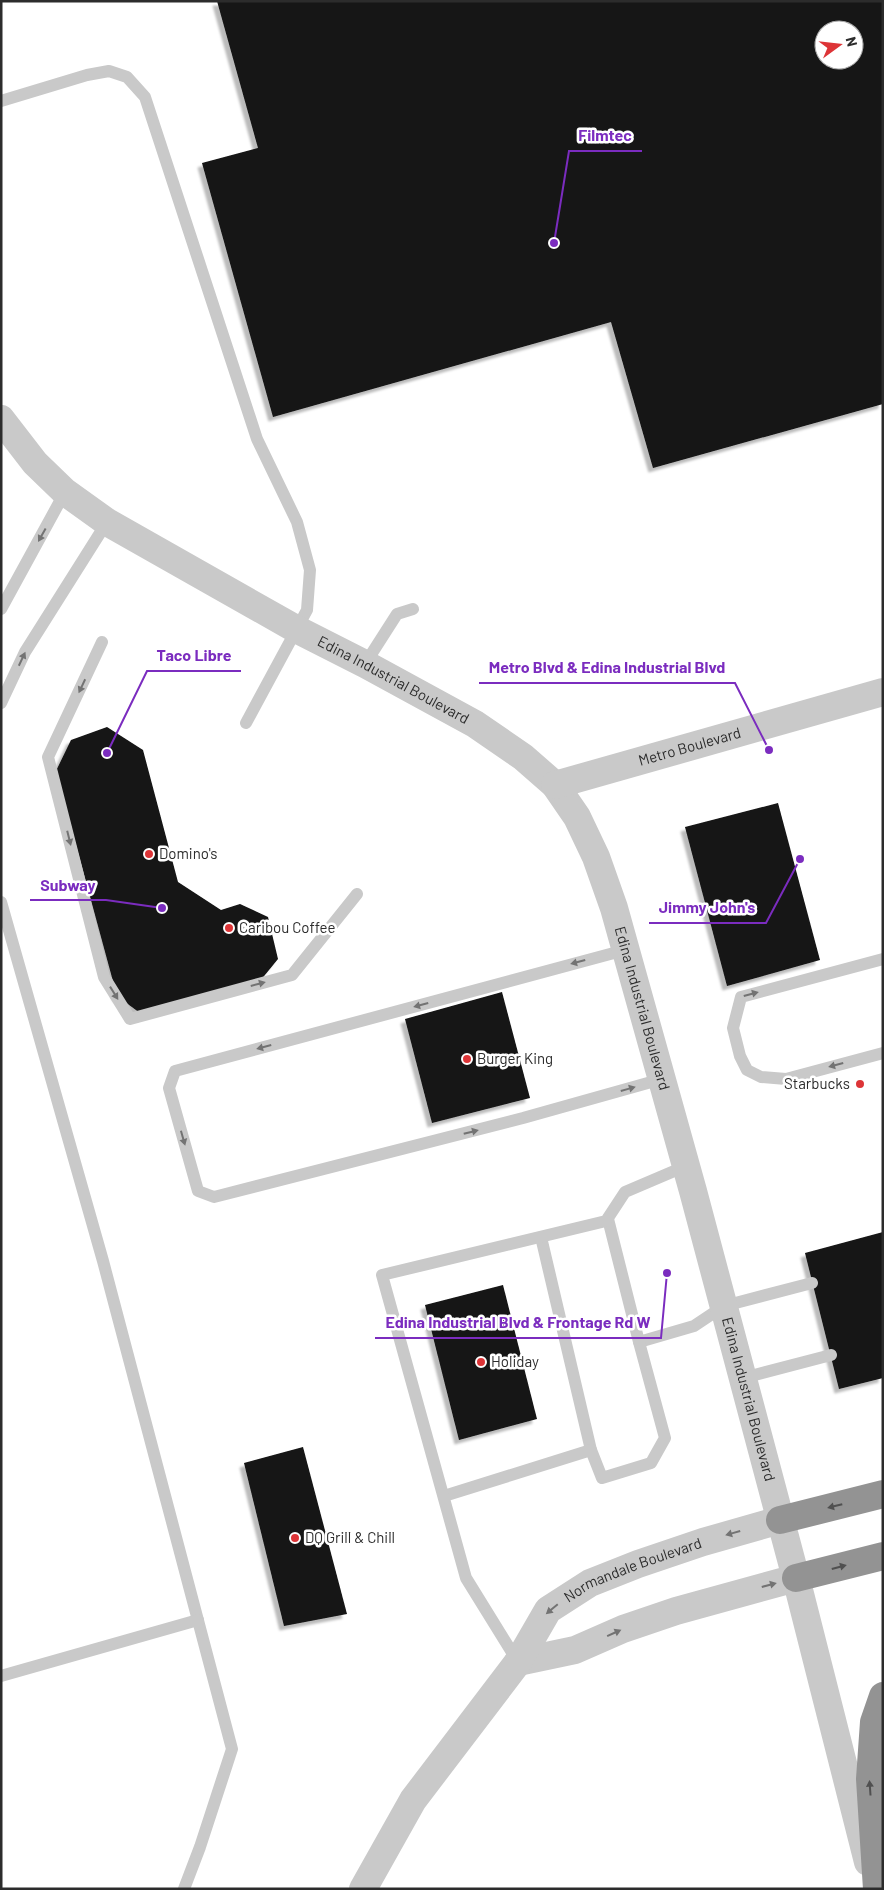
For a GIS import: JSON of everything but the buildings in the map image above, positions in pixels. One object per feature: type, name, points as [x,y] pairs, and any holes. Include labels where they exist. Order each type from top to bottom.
[{"type":"highway","points":[[780,1520],[883,1494]]},
{"type":"highway","points":[[796,1578],[883,1556]]},
{"type":"highway","points":[[876,1889],[870,1780],[874,1722],[883,1696]]},
{"type":"street","name":"Edina Industrial Boulevard","points":[[1,419],[35,463],[65,492],[107,522],[296,629],[475,724],[522,757],[555,786],[577,817],[596,858],[614,908],[686,1166],[796,1578],[876,1889]]},
{"type":"street","name":"Metro Boulevard","points":[[555,786],[883,692]]},
{"type":"street","name":"Normandale Boulevard","points":[[362,1889],[413,1800],[518,1662],[548,1610],[590,1583],[694,1545],[780,1520]]},
{"type":"street","points":[[518,1662],[575,1650],[623,1629],[676,1611],[796,1578]]},
{"type":"lane","points":[[1,101],[87,75],[109,71],[127,77],[145,97],[257,439],[297,522],[310,570],[307,610],[246,723]]},
{"type":"lane","points":[[1,609],[65,492]]},
{"type":"lane","points":[[1,704],[25,652],[107,522]]},
{"type":"lane","points":[[365,664],[397,614],[413,609]]},
{"type":"lane","points":[[102,642],[48,756],[104,977],[130,1019],[292,975],[357,894]]},
{"type":"lane","points":[[1,902],[103,1261],[232,1749],[200,1847],[184,1889]]},
{"type":"lane","points":[[625,950],[176,1071],[169,1088],[198,1191],[214,1197],[424,1144],[662,1080]]},
{"type":"lane","points":[[883,959],[740,997],[733,1028],[740,1056],[747,1070],[761,1077],[786,1079],[883,1053]]},
{"type":"lane","points":[[518,1662],[466,1578],[382,1275],[608,1219],[625,1192],[686,1166]]},
{"type":"lane","points":[[541,1237],[591,1450],[602,1478],[651,1463],[665,1438],[608,1219]]},
{"type":"lane","points":[[639,1342],[694,1326],[724,1306],[812,1283]]},
{"type":"lane","points":[[743,1378],[831,1355]]},
{"type":"lane","points":[[444,1496],[591,1450]]},
{"type":"lane","points":[[1,1676],[198,1620]]},
{"type":"place","name":"Filmtec","points":[[554,243]]},
{"type":"place","name":"Metro Blvd & Edina Industrial Blvd","points":[[769,750]]},
{"type":"place","name":"Taco Libre","points":[[107,753]]},
{"type":"place","name":"Domino's","points":[[149,854]]},
{"type":"place","name":"Jimmy John's","points":[[800,859]]},
{"type":"place","name":"Subway","points":[[162,908]]},
{"type":"place","name":"Caribou Coffee","points":[[229,928]]},
{"type":"place","name":"Burger King","points":[[467,1059]]},
{"type":"place","name":"Starbucks","points":[[860,1084]]},
{"type":"place","name":"Edina Industrial Blvd & Frontage Rd W","points":[[667,1273]]},
{"type":"place","name":"Holiday","points":[[481,1362]]},
{"type":"place","name":"DQ Grill & Chill","points":[[295,1538]]}]
